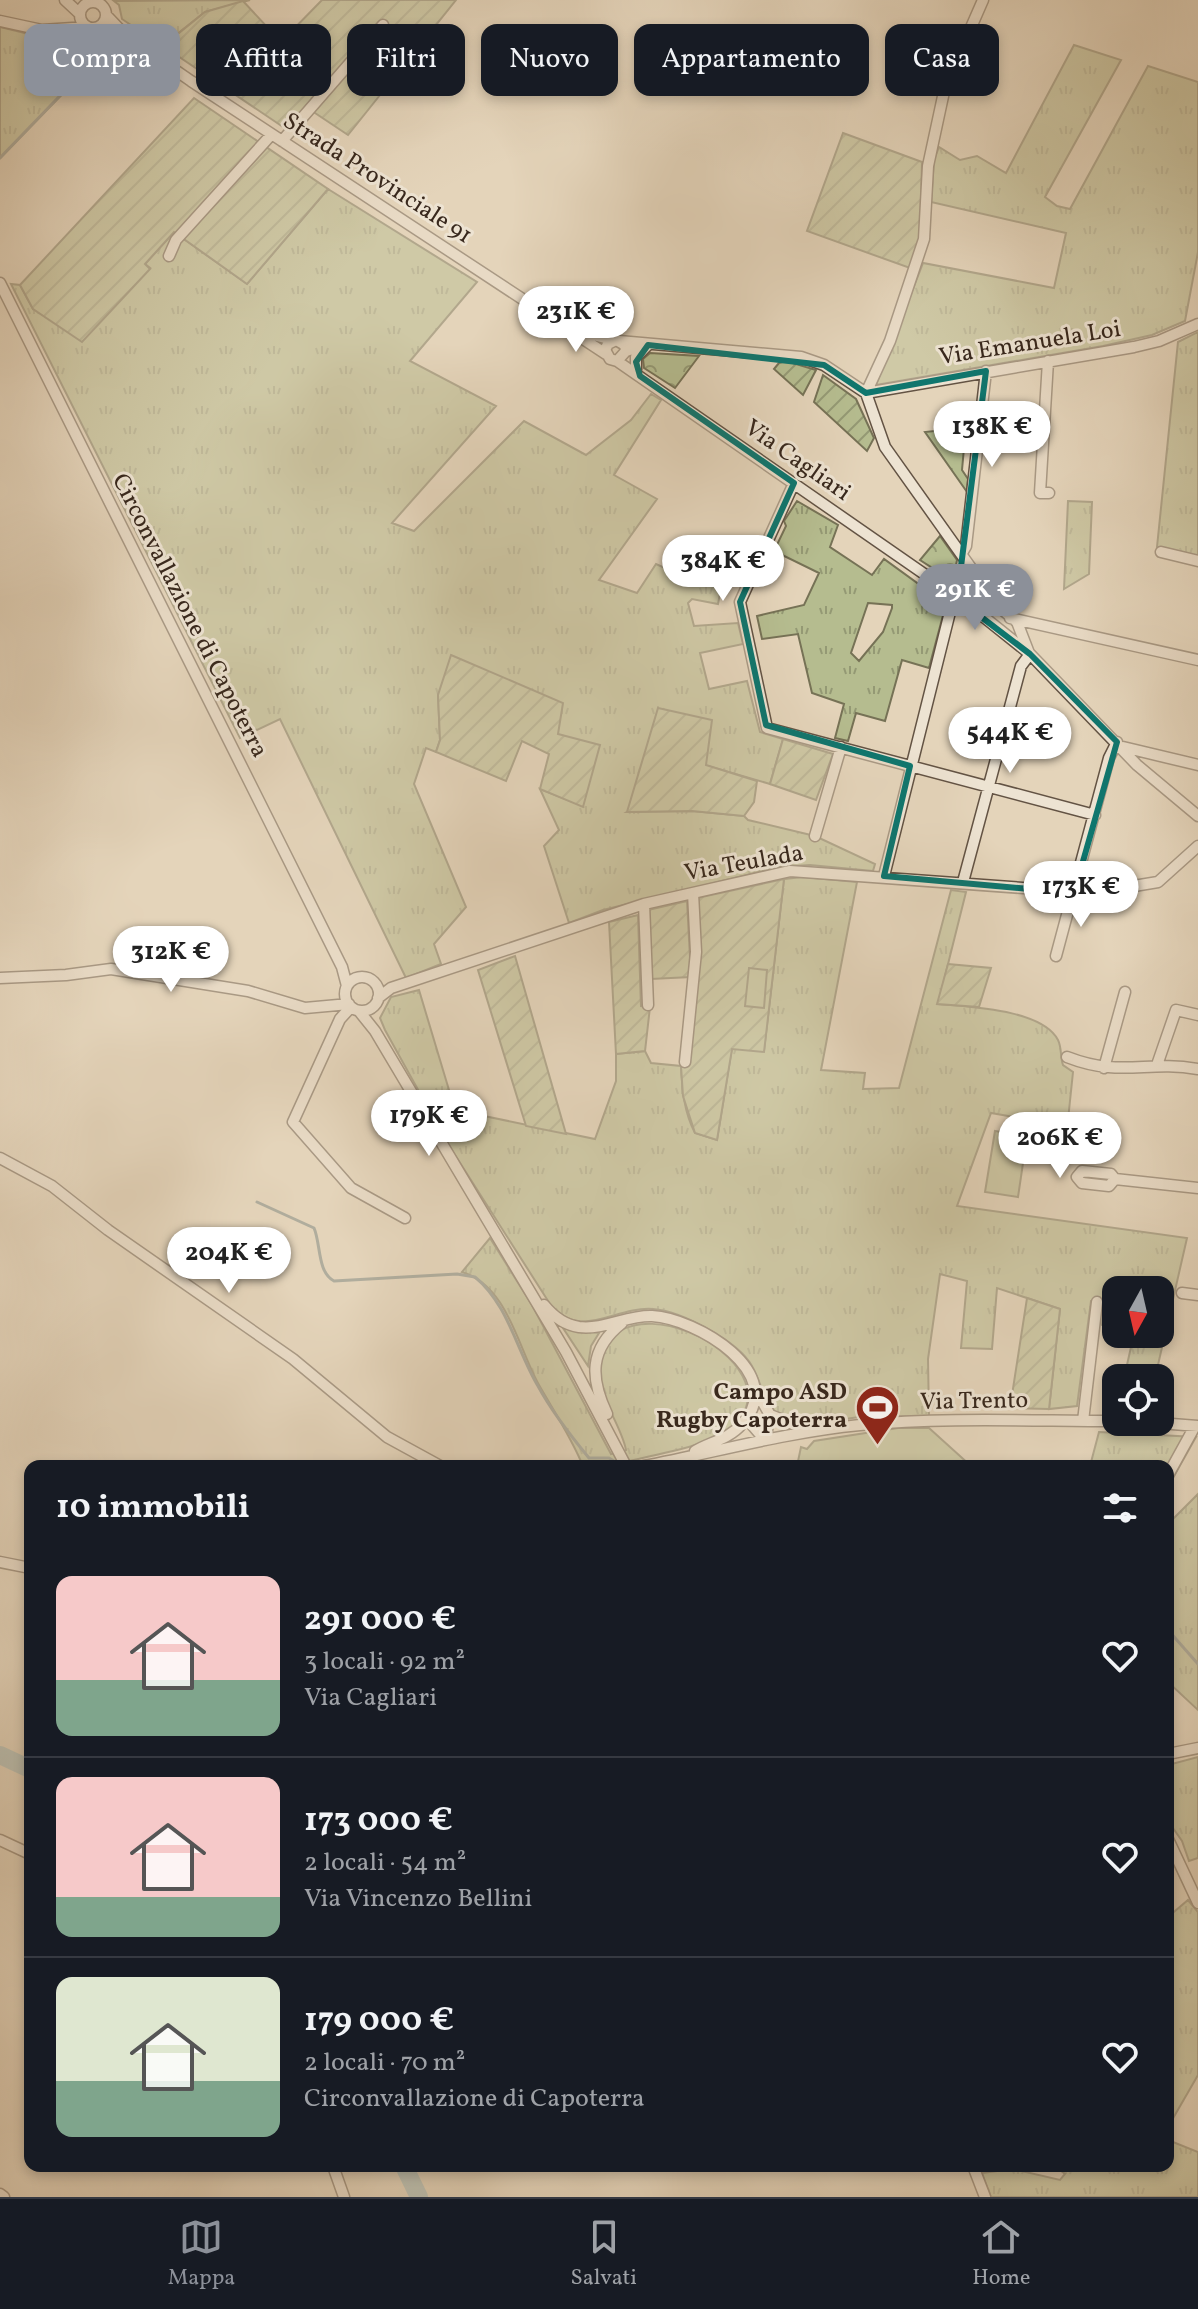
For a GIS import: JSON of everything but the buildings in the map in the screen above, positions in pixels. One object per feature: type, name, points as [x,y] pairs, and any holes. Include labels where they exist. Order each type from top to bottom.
[{"type":"street","points":[[65,0],[89,24]]},
{"type":"street","points":[[866,393],[890,341],[924,239],[928,166],[945,87],[983,0]]},
{"type":"street","points":[[74,24],[85,1],[102,2],[106,15],[115,24]]},
{"type":"street","points":[[96,24],[106,15]]},
{"type":"street","points":[[0,21],[24,27]]},
{"type":"street","points":[[282,141],[347,66]]},
{"type":"street","name":"Strada Provinciale 91","points":[[180,73],[568,327]]},
{"type":"street","points":[[169,256],[176,240],[271,135]]},
{"type":"street","name":"Circonvallazione di Capoterra","points":[[0,283],[342,967],[353,1007],[375,1031]]},
{"type":"street","name":"Via Emanuela Loi","points":[[866,393],[1159,341],[1198,324]]},
{"type":"street","points":[[568,327],[606,354],[623,356],[648,345]]},
{"type":"street","points":[[568,327],[648,345],[801,357],[824,365],[866,393],[887,450],[993,603]]},
{"type":"street","points":[[606,354],[606,347],[616,340]]},
{"type":"street","points":[[616,340],[623,356]]},
{"type":"street","points":[[638,373],[636,357],[648,345]]},
{"type":"street","name":"Via Cagliari","points":[[623,356],[638,373],[958,598],[1030,654],[1172,797],[1198,816]]},
{"type":"street","points":[[1048,361],[1040,493],[1049,493]]},
{"type":"street","points":[[958,598],[973,597],[974,585],[966,560],[966,546],[986,371]]},
{"type":"street","points":[[794,483],[741,595],[740,607],[766,725],[1095,815]]},
{"type":"street","points":[[1161,552],[1198,561]]},
{"type":"street","points":[[884,876],[950,614],[958,598],[958,581],[966,560]]},
{"type":"street","name":"Via Cagliari","points":[[931,579],[974,585],[1017,622],[1030,654]]},
{"type":"street","points":[[1010,618],[1198,660]]},
{"type":"street","points":[[1009,639],[1019,632]]},
{"type":"street","points":[[963,882],[1021,666],[1030,654]]},
{"type":"street","points":[[1056,956],[1109,758],[1120,744],[1198,765]]},
{"type":"street","points":[[815,836],[841,747]]},
{"type":"street","name":"Via Teulada","points":[[391,988],[644,904],[790,871],[1074,893],[1158,882],[1198,846]]},
{"type":"street","points":[[685,1062],[696,952],[693,893]]},
{"type":"street","points":[[644,904],[648,1005]]},
{"type":"street","points":[[342,967],[375,984],[391,988]]},
{"type":"street","points":[[0,978],[111,969],[248,991],[305,1008],[353,1007],[376,1002],[391,988]]},
{"type":"street","points":[[334,1006],[346,989],[360,977]]},
{"type":"street","points":[[375,984],[375,1031],[518,1271],[612,1435],[623,1460]]},
{"type":"street","points":[[1104,1068],[1125,992]]},
{"type":"street","points":[[353,1007],[340,1019],[293,1122],[351,1188],[405,1218]]},
{"type":"street","points":[[1157,1065],[1176,1010],[1198,1015]]},
{"type":"street","points":[[1067,1057],[1123,1071],[1157,1065],[1198,1069]]},
{"type":"street","points":[[0,1158],[52,1186],[108,1230],[293,1359],[387,1437],[429,1460]]},
{"type":"street","points":[[1115,1179],[1198,1188]]},
{"type":"street","points":[[518,1271],[530,1282],[550,1313],[561,1320],[590,1327],[651,1316],[666,1318],[724,1343],[741,1358],[770,1415],[804,1427],[835,1423],[844,1427]]},
{"type":"street","points":[[1182,1293],[1198,1295]]},
{"type":"street","points":[[1083,1421],[1097,1302]]},
{"type":"street","points":[[612,1435],[610,1421],[595,1388],[593,1371],[601,1344],[625,1321]]},
{"type":"street","points":[[752,1384],[750,1413],[753,1426],[765,1440]]},
{"type":"street","points":[[682,1459],[734,1432],[750,1413]]},
{"type":"street","points":[[765,1440],[770,1415]]},
{"type":"street","name":"Via Trento","points":[[677,1460],[765,1440],[844,1427],[952,1420],[1102,1421]]},
{"type":"street","points":[[1174,1424],[1197,1426],[1174,1465]]},
{"type":"street","points":[[0,1562],[24,1567]]},
{"type":"street","points":[[1174,1753],[1198,1748]]},
{"type":"street","points":[[0,1840],[24,1851]]},
{"type":"street","points":[[1174,1852],[1198,1903]]},
{"type":"street","points":[[335,2172],[344,2197]]},
{"type":"street","points":[[975,2172],[985,2197]]},
{"type":"highlighted area","points":[[648,345],[824,365],[866,393],[986,371],[958,590],[968,607],[1030,654],[1117,742],[1074,893],[884,876],[910,766],[766,725],[740,602],[794,483],[640,376],[636,362]]},
{"type":"green space","points":[[250,0],[205,12],[180,32],[180,24],[129,24],[122,19],[119,5],[114,1]]},
{"type":"green space","points":[[322,0],[456,0],[437,24],[347,24],[347,96],[379,96],[348,135],[312,111],[292,133],[237,96],[331,96],[331,24],[299,24]]},
{"type":"green space","points":[[243,1],[264,24],[196,24],[196,68],[180,57],[180,32],[205,12]]},
{"type":"green space","points":[[0,27],[24,33],[24,96],[60,96],[0,158]]},
{"type":"green space","points":[[1074,45],[1121,60],[1045,197],[1057,206],[1070,209],[1148,66],[1198,82],[1198,252],[1185,321],[1152,335],[1103,346],[876,385],[923,263],[1054,288],[1066,233],[931,202],[934,160],[939,147],[960,160],[977,156],[1006,173]]},
{"type":"green space","points":[[194,98],[328,189],[247,284],[174,232],[145,264],[150,269],[82,342],[33,309],[20,285]]},
{"type":"green space","points":[[843,133],[922,162],[920,237],[910,268],[807,231]]},
{"type":"green space","points":[[328,189],[477,282],[410,361],[496,406],[392,523],[414,531],[524,421],[586,455],[631,420],[651,394],[661,400],[614,475],[657,499],[599,580],[637,593],[656,564],[699,583],[721,588],[718,604],[692,599],[688,603],[694,626],[738,623],[743,644],[700,653],[709,689],[747,681],[760,732],[783,739],[770,784],[705,765],[627,812],[692,811],[744,816],[748,820],[815,836],[875,864],[873,871],[810,865],[779,867],[603,910],[569,923],[544,846],[559,830],[540,789],[583,806],[557,734],[438,695],[440,740],[436,752],[426,748],[414,784],[466,907],[434,944],[441,964],[406,978],[280,719],[240,738],[11,284],[20,285],[33,309],[150,268],[145,264],[174,232],[247,284]]},
{"type":"green space","points":[[1198,332],[1198,556],[1157,547],[1178,342]]},
{"type":"green space","points":[[650,353],[699,356],[675,388],[644,368],[643,359]]},
{"type":"green space","points":[[786,361],[816,370],[803,395],[774,369]]},
{"type":"green space","points":[[823,375],[856,399],[874,438],[867,451],[814,402]]},
{"type":"green space","points":[[972,427],[972,437],[965,437],[962,470],[968,479],[967,492],[925,432]]},
{"type":"green space","points":[[797,501],[838,525],[830,547],[872,575],[884,559],[946,604],[929,668],[902,660],[885,721],[856,713],[848,741],[835,738],[844,704],[812,693],[798,634],[762,639],[757,616],[804,605],[819,573],[774,551],[786,526],[784,521]],"holes":[[[868,603],[892,605],[883,632],[859,661],[851,653]]]},
{"type":"green space","points":[[1068,501],[1092,502],[1089,574],[1064,589]]},
{"type":"green space","points":[[940,536],[957,560],[955,570],[945,576],[920,560]]},
{"type":"green space","points":[[451,655],[563,703],[558,734],[600,745],[583,807],[540,789],[549,754],[522,741],[506,781],[436,752],[440,740],[438,695]]},
{"type":"green space","points":[[658,708],[712,720],[706,765],[757,781],[754,802],[744,816],[692,811],[627,812]]},
{"type":"green space","points":[[783,739],[833,754],[816,800],[770,784]]},
{"type":"green space","points":[[803,877],[857,882],[821,1070],[865,1073],[863,1089],[899,1088],[951,890],[966,892],[938,1004],[1021,1016],[1037,1022],[1058,1040],[1063,1065],[1073,1072],[1068,1120],[1084,1123],[1083,1129],[991,1113],[957,1206],[1187,1238],[1174,1295],[1174,1276],[1102,1276],[1102,1302],[1091,1301],[1077,1406],[1049,1409],[1060,1309],[997,1288],[992,1349],[961,1348],[967,1281],[940,1274],[928,1359],[929,1416],[859,1417],[812,1424],[777,1414],[768,1403],[745,1356],[693,1321],[653,1309],[639,1309],[586,1321],[562,1315],[550,1304],[448,1144],[380,1018],[391,997],[419,990],[455,1110],[595,1139],[616,1081],[616,1054],[645,1051],[651,1063],[681,1066],[691,1125],[695,1133],[717,1140],[732,1048],[764,1051],[784,879]]},
{"type":"green space","points":[[784,879],[764,1052],[732,1049],[717,1140],[695,1133],[683,1096],[681,1066],[688,1066],[699,963],[697,898]]},
{"type":"green space","points":[[687,901],[691,977],[651,979],[648,910]]},
{"type":"green space","points":[[638,915],[641,1006],[650,1007],[645,1051],[616,1054],[609,922]]},
{"type":"green space","points":[[515,956],[566,1134],[526,1126],[478,970]]},
{"type":"green space","points":[[948,964],[991,968],[979,1007],[937,1004]]},
{"type":"green space","points":[[749,968],[767,970],[764,1008],[745,1006]]},
{"type":"green space","points":[[995,1131],[1027,1136],[1018,1197],[985,1192]]},
{"type":"green space","points":[[490,1238],[532,1305],[611,1454],[626,1450],[602,1391],[597,1368],[599,1357],[620,1331],[652,1324],[688,1332],[721,1351],[743,1376],[747,1404],[726,1431],[673,1451],[632,1460],[580,1460],[539,1385],[501,1304],[478,1279],[462,1272]]},
{"type":"green space","points":[[1027,1298],[1060,1309],[1049,1409],[1010,1408]]},
{"type":"green space","points":[[563,1328],[599,1333],[591,1346],[588,1366]]},
{"type":"green space","points":[[1131,1348],[1162,1348],[1158,1364],[1127,1364]]},
{"type":"green space","name":"Campo ASD Rugby Capoterra","points":[[898,1428],[929,1428],[964,1460],[798,1460],[801,1447],[807,1449],[814,1441]]},
{"type":"green space","points":[[1099,1432],[1102,1436],[1196,1437],[1174,1476],[1174,1460],[1092,1460]]},
{"type":"green space","points":[[1198,1494],[1198,1710],[1174,1688],[1174,1518]]},
{"type":"green space","points":[[1198,1757],[1198,1858],[1189,1861],[1174,1830],[1174,1763]]},
{"type":"green space","points":[[1188,1900],[1198,1912],[1198,2075],[1174,2117],[1174,1912]]},
{"type":"green space","points":[[1174,2142],[1198,2152],[1198,2197],[991,2197],[982,2173],[1026,2172],[1060,2180],[1065,2174],[1062,2172],[1174,2172]]},
{"type":"waterway","points":[[0,158],[60,96]]},
{"type":"waterway","points":[[257,1202],[314,1228],[322,1264],[334,1281],[457,1274],[475,1277],[496,1300],[538,1386],[568,1432],[589,1458],[612,1460]]},
{"type":"waterway","points":[[1174,1637],[1198,1664]]},
{"type":"waterway","points":[[0,1755],[24,1766]]},
{"type":"waterway","points":[[407,2172],[419,2197]]},
{"type":"place","name":"Campo ASD Rugby Capoterra","points":[[878,1446]]}]
